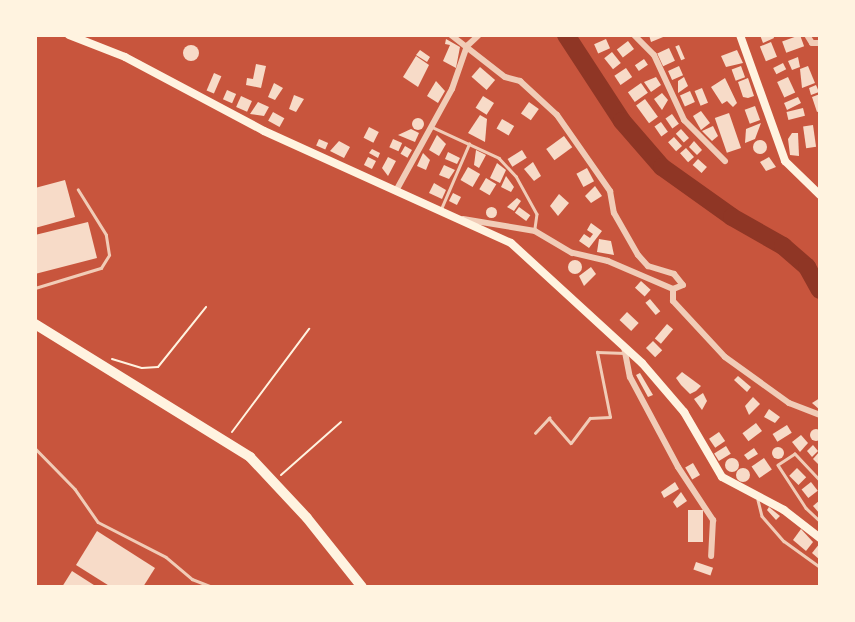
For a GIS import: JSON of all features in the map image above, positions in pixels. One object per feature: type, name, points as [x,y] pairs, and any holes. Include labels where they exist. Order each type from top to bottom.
[{"type":"main road","points":[[69,35],[125,57],[264,131],[397,189],[511,243],[625,349],[684,412],[722,477],[783,510],[820,538]]},
{"type":"main road","points":[[740,35],[785,161],[820,195]]},
{"type":"main road","points":[[35,324],[226,441],[275,481],[362,587]]},
{"type":"street","points":[[451,35],[505,77],[520,81],[557,115],[610,191],[614,213],[638,255],[648,266],[681,279],[682,285],[673,289],[615,263],[572,253],[535,231],[463,219]]},
{"type":"street","points":[[397,189],[452,89],[467,46],[479,35]]},
{"type":"street","points":[[634,35],[654,55],[684,120],[724,161]]},
{"type":"street","points":[[807,35],[812,43],[820,43]]},
{"type":"street","points":[[673,289],[673,302],[724,356],[789,404],[820,415]]},
{"type":"street","points":[[625,349],[630,377],[654,423],[710,513],[711,556]]},
{"type":"lane","points":[[430,125],[499,158],[516,176],[537,214],[535,231]]},
{"type":"lane","points":[[441,209],[469,145]]},
{"type":"lane","points":[[35,288],[101,268],[109,254],[106,235],[78,190]]},
{"type":"lane","points":[[535,433],[549,418],[571,443],[590,418],[610,417],[597,352],[625,349]]},
{"type":"lane","points":[[35,448],[75,489],[98,522],[166,557],[192,579],[213,587]]},
{"type":"lane","points":[[820,481],[795,454],[778,466],[806,508],[820,521]]},
{"type":"lane","points":[[757,497],[762,516],[783,541],[820,567]]},
{"type":"path","points":[[102,367],[111,359],[142,368],[158,367],[206,307]]},
{"type":"path","points":[[226,441],[309,329]]},
{"type":"path","points":[[275,481],[341,422]]},
{"type":"building","points":[[649,35],[668,35],[651,42]]},
{"type":"building","points":[[760,35],[773,35],[774,38],[763,43]]},
{"type":"building","points":[[800,35],[804,46],[786,53],[782,41]]},
{"type":"building","points":[[446,39],[460,47],[456,68],[443,61],[450,45],[445,44]]},
{"type":"building","points":[[606,39],[610,48],[598,53],[594,44]]},
{"type":"building","points":[[628,41],[634,49],[623,57],[617,49]]},
{"type":"building","points":[[771,42],[777,57],[766,61],[760,46]]},
{"type":"building","points":[[191,45],[197,47],[197,59],[191,61],[185,59],[183,53],[185,47]]},
{"type":"building","points":[[679,45],[685,59],[681,60],[675,47]]},
{"type":"building","points":[[669,48],[675,61],[663,66],[657,53]]},
{"type":"building","points":[[420,50],[430,57],[427,62],[416,55]]},
{"type":"building","points":[[737,50],[743,63],[726,67],[721,56]]},
{"type":"building","points":[[612,52],[621,63],[613,69],[604,58]]},
{"type":"building","points":[[416,56],[429,65],[418,87],[403,77]]},
{"type":"building","points":[[798,57],[800,67],[792,70],[788,61]]},
{"type":"building","points":[[644,59],[648,65],[639,71],[635,65]]},
{"type":"building","points":[[783,63],[786,69],[776,74],[773,68]]},
{"type":"building","points":[[256,64],[266,66],[261,88],[246,85],[247,78],[253,79]]},
{"type":"building","points":[[679,66],[683,75],[672,80],[668,71]]},
{"type":"building","points":[[741,66],[745,77],[736,81],[732,69]]},
{"type":"building","points":[[808,66],[815,83],[802,88],[800,69]]},
{"type":"building","points":[[480,67],[495,80],[487,90],[471,77]]},
{"type":"building","points":[[626,68],[632,77],[621,85],[614,76]]},
{"type":"building","points":[[214,73],[221,76],[214,94],[207,90]]},
{"type":"building","points":[[656,77],[661,85],[651,92],[644,82]]},
{"type":"building","points":[[684,77],[688,86],[678,93],[678,81]]},
{"type":"building","points":[[788,77],[795,92],[784,97],[777,82]]},
{"type":"building","points":[[725,78],[737,103],[733,107],[727,101],[722,104],[711,87]]},
{"type":"building","points":[[748,78],[754,96],[748,98],[743,97],[738,82]]},
{"type":"building","points":[[436,81],[445,91],[438,103],[427,96]]},
{"type":"building","points":[[274,83],[283,88],[275,100],[268,97]]},
{"type":"building","points":[[641,83],[648,93],[635,102],[628,92]]},
{"type":"building","points":[[816,85],[819,92],[811,95],[809,88]]},
{"type":"building","points":[[702,88],[708,103],[701,106],[695,91]]},
{"type":"building","points":[[227,90],[236,94],[232,103],[223,99]]},
{"type":"building","points":[[690,91],[695,102],[685,106],[680,95]]},
{"type":"building","points":[[662,93],[668,100],[662,110],[654,99]]},
{"type":"building","points":[[820,94],[820,111],[817,112],[812,97]]},
{"type":"building","points":[[294,95],[304,99],[296,112],[289,109]]},
{"type":"building","points":[[241,96],[252,101],[247,112],[236,107]]},
{"type":"building","points":[[483,96],[494,103],[487,115],[476,108]]},
{"type":"building","points":[[798,97],[801,103],[787,110],[784,103]]},
{"type":"building","points":[[645,99],[658,117],[649,123],[636,105]]},
{"type":"building","points":[[258,102],[269,107],[264,116],[250,114]]},
{"type":"building","points":[[529,102],[539,109],[531,120],[521,113]]},
{"type":"building","points":[[755,106],[760,120],[750,124],[745,110]]},
{"type":"building","points":[[803,108],[805,116],[788,120],[787,112]]},
{"type":"building","points":[[701,111],[710,123],[701,130],[693,116]]},
{"type":"building","points":[[273,112],[284,118],[280,127],[268,121]]},
{"type":"building","points":[[729,113],[741,148],[727,153],[715,118]]},
{"type":"building","points":[[672,114],[679,124],[672,128],[665,119]]},
{"type":"building","points":[[480,115],[487,119],[485,142],[468,133]]},
{"type":"building","points":[[418,118],[424,124],[418,130],[412,124]]},
{"type":"building","points":[[502,119],[514,126],[509,136],[496,129]]},
{"type":"building","points":[[661,122],[668,132],[661,136],[654,127]]},
{"type":"building","points":[[761,123],[755,139],[745,143],[746,129]]},
{"type":"building","points":[[813,125],[816,147],[806,148],[803,126]]},
{"type":"building","points":[[713,126],[718,136],[712,141],[702,131]]},
{"type":"building","points":[[369,127],[379,132],[373,143],[364,138]]},
{"type":"building","points":[[411,129],[419,133],[415,142],[398,135]]},
{"type":"building","points":[[681,129],[689,138],[684,143],[676,134]]},
{"type":"building","points":[[792,133],[798,133],[799,156],[790,155],[788,139]]},
{"type":"building","points":[[437,135],[446,144],[439,156],[429,150]]},
{"type":"building","points":[[564,136],[572,147],[554,160],[546,149]]},
{"type":"building","points":[[674,137],[682,146],[676,151],[668,142]]},
{"type":"building","points":[[319,139],[328,143],[325,149],[316,145]]},
{"type":"building","points":[[393,139],[402,143],[398,151],[389,147]]},
{"type":"building","points":[[757,140],[763,140],[767,147],[763,154],[757,154],[753,150],[753,144]]},
{"type":"building","points":[[339,141],[350,147],[344,158],[330,151]]},
{"type":"building","points":[[694,141],[702,150],[697,155],[689,147]]},
{"type":"building","points":[[405,146],[412,150],[407,158],[400,154]]},
{"type":"building","points":[[686,148],[694,157],[688,162],[680,153]]},
{"type":"building","points":[[372,149],[380,153],[378,158],[369,153]]},
{"type":"building","points":[[476,150],[486,155],[479,168],[474,165]]},
{"type":"building","points":[[522,150],[527,158],[512,167],[508,159]]},
{"type":"building","points":[[448,152],[460,158],[457,164],[445,159]]},
{"type":"building","points":[[423,153],[430,160],[426,170],[417,166]]},
{"type":"building","points":[[368,157],[376,161],[372,169],[364,165]]},
{"type":"building","points":[[388,157],[396,161],[388,176],[382,168]]},
{"type":"building","points":[[769,157],[776,167],[766,171],[760,162]]},
{"type":"building","points":[[698,159],[707,167],[702,173],[693,165]]},
{"type":"building","points":[[533,162],[541,176],[534,181],[524,169]]},
{"type":"building","points":[[497,163],[506,170],[500,183],[490,178]]},
{"type":"building","points":[[444,165],[455,170],[449,179],[439,175]]},
{"type":"building","points":[[468,167],[480,174],[473,187],[460,180]]},
{"type":"building","points":[[587,168],[594,181],[583,187],[576,174]]},
{"type":"building","points":[[506,176],[514,187],[511,192],[501,187]]},
{"type":"building","points":[[486,178],[496,184],[490,195],[479,189]]},
{"type":"building","points":[[65,180],[75,217],[35,228],[35,188]]},
{"type":"building","points":[[434,183],[446,190],[442,199],[429,193]]},
{"type":"building","points":[[595,186],[602,196],[591,203],[585,196]]},
{"type":"building","points":[[453,193],[461,197],[457,205],[449,201]]},
{"type":"building","points":[[559,194],[569,203],[558,216],[550,206]]},
{"type":"building","points":[[517,198],[521,201],[514,211],[507,207]]},
{"type":"building","points":[[491,206],[497,212],[491,218],[485,212]]},
{"type":"building","points":[[519,207],[530,215],[526,221],[515,213]]},
{"type":"building","points":[[88,222],[97,258],[35,274],[35,235]]},
{"type":"building","points":[[591,223],[602,231],[589,248],[579,241],[584,234],[590,238],[593,234],[587,230]]},
{"type":"building","points":[[599,239],[611,241],[614,255],[597,252]]},
{"type":"building","points":[[575,260],[580,262],[580,272],[575,274],[570,272],[568,267],[570,262]]},
{"type":"building","points":[[591,267],[596,274],[584,286],[579,276]]},
{"type":"building","points":[[641,281],[651,290],[645,296],[635,288]]},
{"type":"building","points":[[650,299],[660,311],[656,315],[645,303]]},
{"type":"building","points":[[627,312],[639,323],[631,331],[619,320]]},
{"type":"building","points":[[667,324],[673,329],[661,344],[655,339]]},
{"type":"building","points":[[653,341],[662,350],[655,357],[646,348]]},
{"type":"building","points":[[682,372],[701,386],[696,391],[690,394],[681,385],[676,378]]},
{"type":"building","points":[[640,373],[653,395],[648,397],[636,375]]},
{"type":"building","points":[[738,376],[751,387],[747,392],[734,380]]},
{"type":"building","points":[[703,393],[707,401],[702,410],[694,399]]},
{"type":"building","points":[[753,397],[760,404],[749,415],[745,406]]},
{"type":"building","points":[[820,398],[820,410],[812,403]]},
{"type":"building","points":[[769,409],[780,417],[775,423],[764,417]]},
{"type":"building","points":[[756,423],[762,431],[748,441],[742,433]]},
{"type":"building","points":[[787,425],[792,433],[777,442],[773,434]]},
{"type":"building","points":[[816,429],[822,435],[816,441],[810,435]]},
{"type":"building","points":[[719,432],[725,441],[715,448],[709,439]]},
{"type":"building","points":[[801,435],[808,443],[800,452],[792,442]]},
{"type":"building","points":[[813,445],[818,451],[812,457],[807,451]]},
{"type":"building","points":[[726,446],[731,454],[719,461],[714,453]]},
{"type":"building","points":[[778,447],[784,453],[778,459],[772,453]]},
{"type":"building","points":[[754,448],[758,454],[748,460],[744,455]]},
{"type":"building","points":[[820,451],[820,466],[813,459]]},
{"type":"building","points":[[732,458],[737,460],[737,470],[732,472],[727,470],[725,465],[727,460]]},
{"type":"building","points":[[764,458],[772,470],[759,478],[752,466]]},
{"type":"building","points":[[693,463],[700,475],[692,480],[685,467]]},
{"type":"building","points":[[740,468],[746,468],[750,475],[746,482],[740,482],[736,478],[736,472]]},
{"type":"building","points":[[797,468],[806,477],[798,485],[789,476]]},
{"type":"building","points":[[675,482],[679,489],[664,498],[661,492]]},
{"type":"building","points":[[811,482],[818,491],[808,498],[802,489]]},
{"type":"building","points":[[681,492],[687,501],[677,508],[673,502]]},
{"type":"building","points":[[820,500],[820,514],[813,506]]},
{"type":"building","points":[[769,507],[780,516],[776,520],[767,510]]},
{"type":"building","points":[[688,510],[703,510],[703,542],[688,542]]},
{"type":"building","points":[[801,529],[813,542],[806,551],[793,540]]},
{"type":"building","points":[[97,531],[155,568],[143,587],[111,587],[76,565]]},
{"type":"building","points":[[820,543],[820,560],[812,553]]},
{"type":"building","points":[[696,562],[713,568],[710,575],[693,570]]},
{"type":"building","points":[[72,571],[97,587],[62,587]]},
{"type":"waterway","points":[[566,35],[622,121],[662,167],[732,217],[783,246],[807,267],[820,290]]}]
